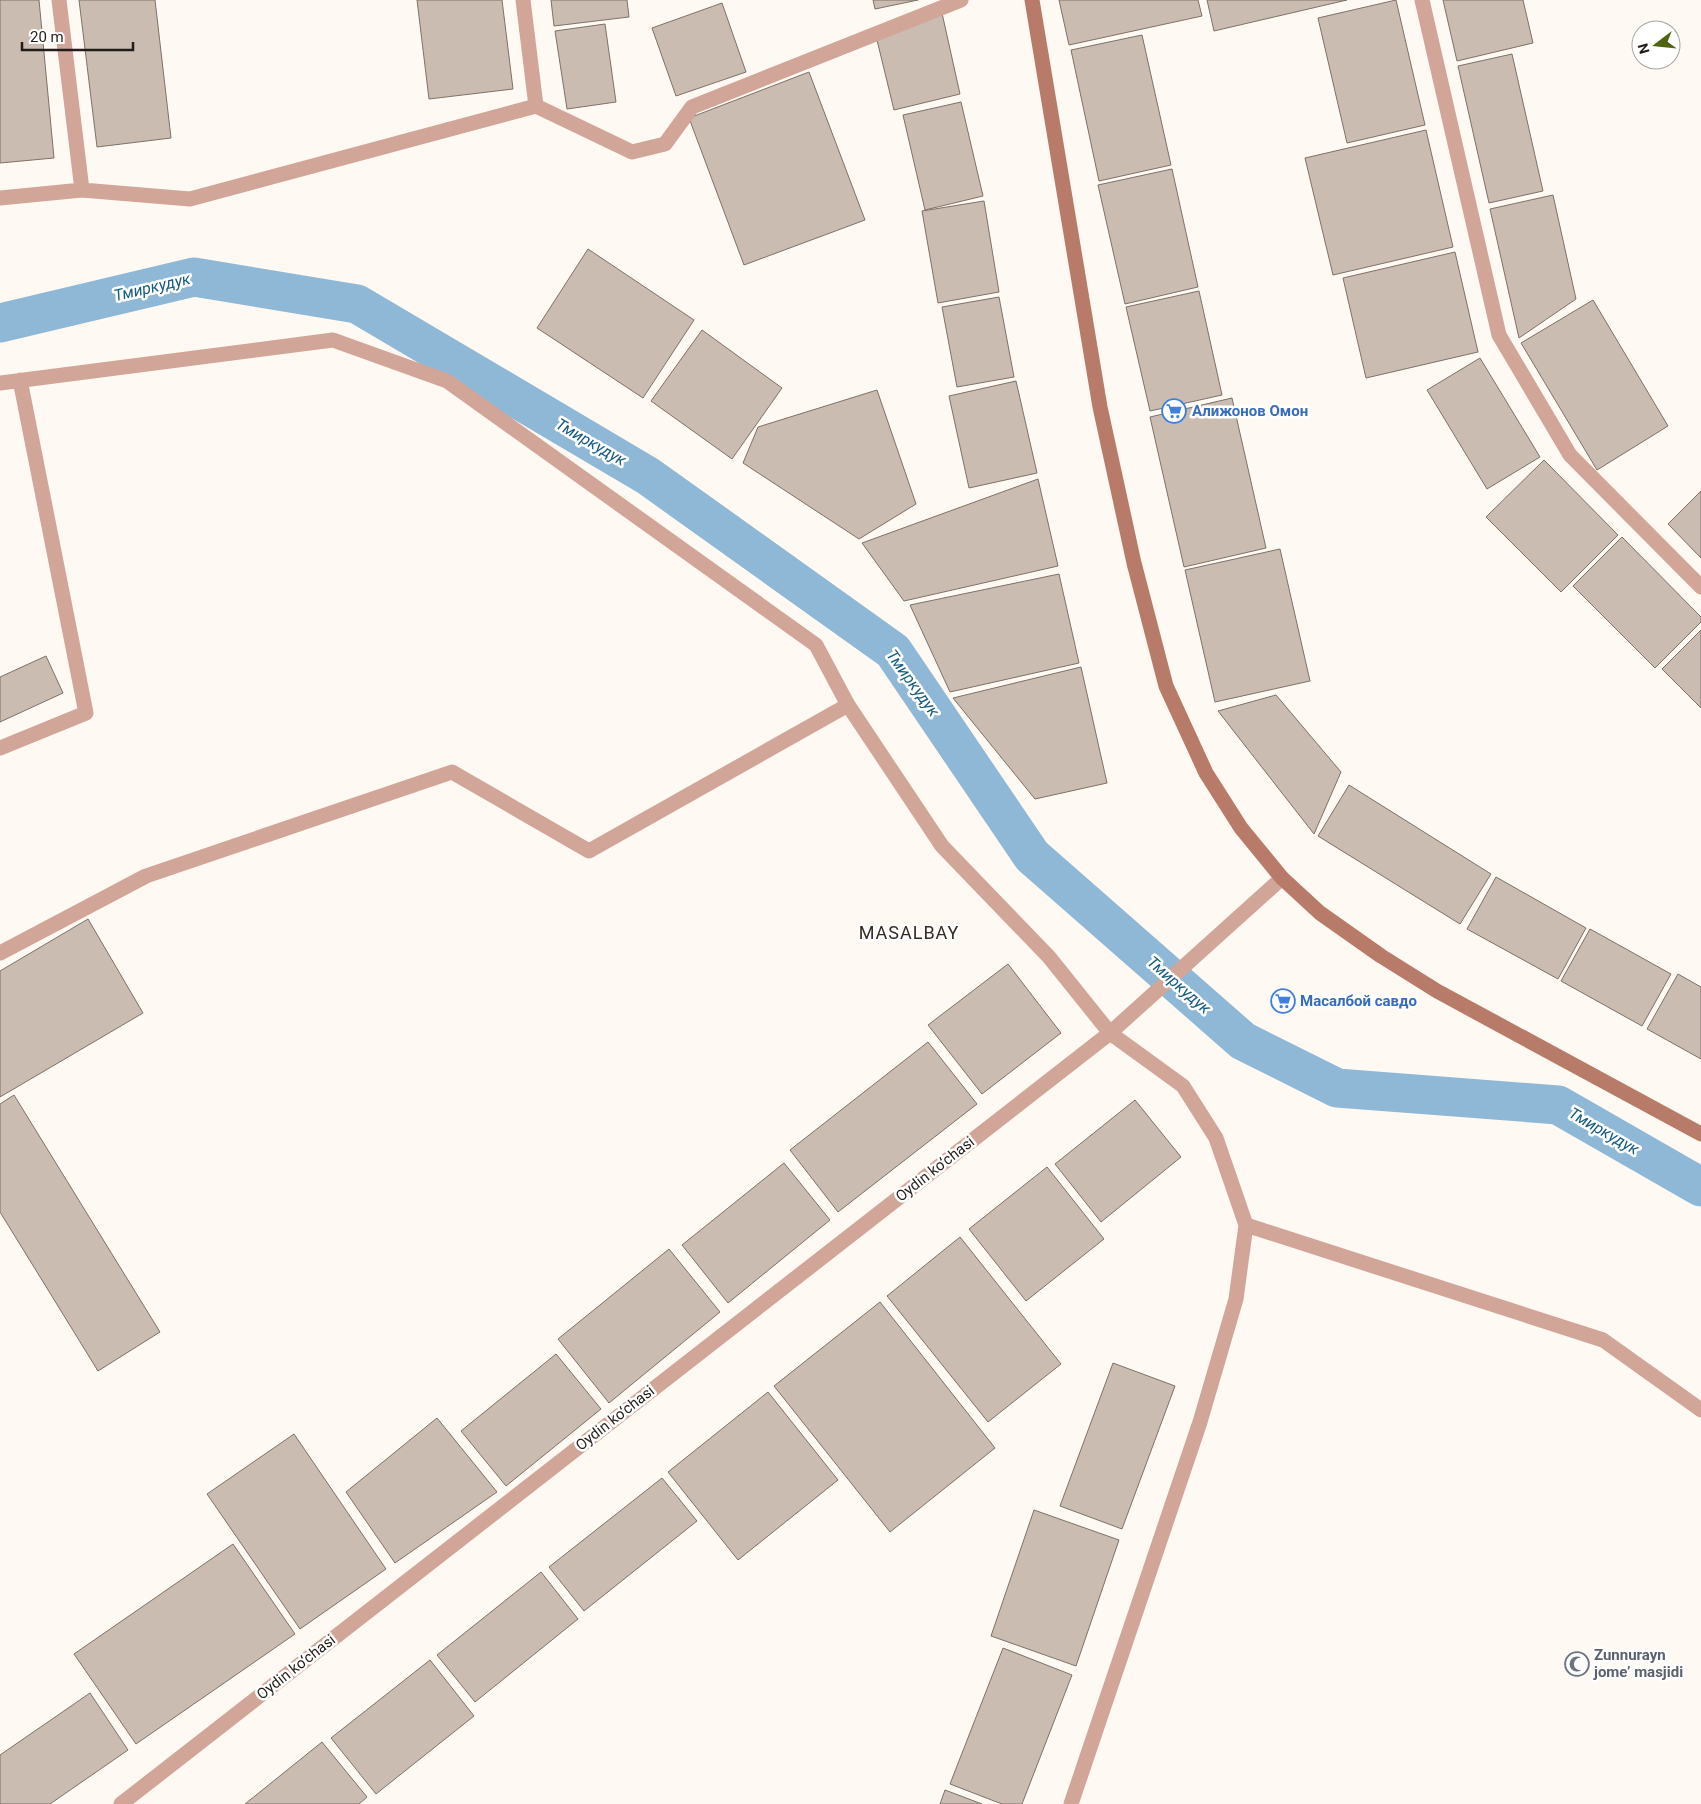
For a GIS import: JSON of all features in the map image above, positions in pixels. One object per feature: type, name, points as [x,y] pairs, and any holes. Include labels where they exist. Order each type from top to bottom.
[{"type":"main road","points":[[1032,0],[1100,406],[1134,563],[1166,686],[1206,773],[1241,828],[1282,878],[1320,913],[1381,956],[1437,991],[1701,1134]]},
{"type":"street","points":[[59,0],[82,190]]},
{"type":"street","points":[[523,0],[536,106]]},
{"type":"street","points":[[0,198],[82,190],[190,199],[536,106],[632,152],[665,144],[692,107],[961,0]]},
{"type":"street","points":[[1422,0],[1499,335],[1570,455],[1701,587]]},
{"type":"street","points":[[0,383],[334,340],[447,381],[816,645],[848,705],[942,846],[1049,957],[1110,1033],[1183,1086],[1216,1138],[1246,1225],[1236,1299],[1200,1422],[1071,1804]]},
{"type":"street","points":[[0,748],[86,713],[20,380]]},
{"type":"street","points":[[0,953],[146,876],[452,772],[589,850],[848,705]]},
{"type":"street","name":"Oydin ko‘chasi","points":[[121,1804],[1110,1033],[1282,878]]},
{"type":"street","points":[[1246,1225],[1603,1340],[1701,1410]]},
{"type":"building","points":[[0,0],[39,0],[54,158],[0,163]]},
{"type":"building","points":[[79,0],[155,0],[171,138],[97,147]]},
{"type":"building","points":[[417,0],[502,0],[513,89],[429,99]]},
{"type":"building","points":[[551,0],[627,0],[629,17],[554,26]]},
{"type":"building","points":[[873,0],[918,0],[875,9]]},
{"type":"building","points":[[1059,0],[1198,0],[1202,16],[1069,45]]},
{"type":"building","points":[[1207,0],[1347,0],[1214,31]]},
{"type":"building","points":[[1396,0],[1425,125],[1347,143],[1318,18]]},
{"type":"building","points":[[1443,0],[1523,0],[1533,43],[1457,61]]},
{"type":"building","points":[[722,3],[746,72],[676,96],[652,28]]},
{"type":"building","points":[[942,13],[960,94],[894,110],[876,36]]},
{"type":"building","points":[[605,24],[616,102],[567,109],[555,31]]},
{"type":"building","points":[[1142,35],[1171,165],[1099,181],[1071,50]]},
{"type":"building","points":[[1512,54],[1543,191],[1489,203],[1458,66]]},
{"type":"building","points":[[809,72],[865,220],[744,265],[689,118]]},
{"type":"building","points":[[961,102],[983,196],[925,210],[903,115]]},
{"type":"building","points":[[1426,130],[1453,247],[1333,275],[1305,158]]},
{"type":"building","points":[[1172,169],[1198,287],[1125,304],[1098,185]]},
{"type":"building","points":[[1553,195],[1576,299],[1519,338],[1490,209]]},
{"type":"building","points":[[984,201],[999,292],[938,303],[922,211]]},
{"type":"building","points":[[588,249],[694,320],[643,398],[537,328]]},
{"type":"building","points":[[1455,252],[1478,352],[1366,378],[1343,278]]},
{"type":"building","points":[[1199,291],[1222,395],[1150,411],[1126,307]]},
{"type":"building","points":[[999,297],[1014,377],[957,387],[942,307]]},
{"type":"building","points":[[1593,300],[1668,426],[1597,470],[1521,343]]},
{"type":"building","points":[[702,330],[782,388],[732,459],[651,401]]},
{"type":"building","points":[[1480,358],[1540,457],[1487,489],[1427,390]]},
{"type":"building","points":[[1016,381],[1037,473],[969,488],[949,396]]},
{"type":"building","points":[[877,390],[916,504],[859,539],[743,463],[758,427]]},
{"type":"building","points":[[1232,398],[1266,548],[1184,567],[1150,417]]},
{"type":"building","points":[[1544,460],[1618,535],[1561,592],[1486,517]]},
{"type":"building","points":[[1038,479],[1058,566],[904,601],[862,543]]},
{"type":"building","points":[[1701,491],[1701,558],[1668,524]]},
{"type":"building","points":[[1622,537],[1701,617],[1701,622],[1655,668],[1573,586]]},
{"type":"building","points":[[1280,549],[1310,681],[1215,702],[1185,570]]},
{"type":"building","points":[[1059,574],[1079,663],[950,692],[910,605]]},
{"type":"building","points":[[1701,630],[1701,708],[1662,669]]},
{"type":"building","points":[[46,656],[63,693],[0,722],[0,677]]},
{"type":"building","points":[[1081,667],[1107,783],[1035,799],[953,698]]},
{"type":"building","points":[[1276,695],[1341,772],[1314,834],[1218,711]]},
{"type":"building","points":[[1349,785],[1491,874],[1460,924],[1318,836]]},
{"type":"building","points":[[1496,877],[1586,928],[1558,979],[1467,929]]},
{"type":"building","points":[[88,919],[143,1013],[0,1097],[0,971]]},
{"type":"building","points":[[1590,929],[1671,974],[1642,1026],[1561,981]]},
{"type":"building","points":[[1008,964],[1061,1033],[982,1094],[928,1025]]},
{"type":"building","points":[[1678,974],[1701,987],[1701,1059],[1647,1029]]},
{"type":"building","points":[[928,1042],[977,1104],[838,1212],[790,1150]]},
{"type":"building","points":[[14,1095],[160,1332],[98,1371],[0,1212],[0,1104]]},
{"type":"building","points":[[1135,1100],[1181,1157],[1101,1222],[1055,1164]]},
{"type":"building","points":[[784,1163],[830,1220],[728,1303],[682,1245]]},
{"type":"building","points":[[1047,1167],[1104,1239],[1026,1301],[969,1229]]},
{"type":"building","points":[[960,1237],[1061,1364],[988,1422],[887,1296]]},
{"type":"building","points":[[669,1249],[720,1312],[609,1403],[558,1339]]},
{"type":"building","points":[[880,1302],[995,1448],[890,1532],[774,1386]]},
{"type":"building","points":[[556,1354],[601,1409],[506,1486],[461,1431]]},
{"type":"building","points":[[1113,1363],[1175,1386],[1122,1529],[1060,1506]]},
{"type":"building","points":[[768,1392],[838,1480],[738,1560],[668,1472]]},
{"type":"building","points":[[437,1418],[497,1492],[395,1563],[346,1492]]},
{"type":"building","points":[[294,1434],[386,1569],[300,1629],[207,1494]]},
{"type":"building","points":[[662,1478],[697,1521],[584,1611],[549,1567]]},
{"type":"building","points":[[1034,1510],[1119,1540],[1076,1666],[991,1636]]},
{"type":"building","points":[[233,1544],[295,1634],[136,1744],[74,1654]]},
{"type":"building","points":[[541,1572],[578,1619],[475,1702],[437,1655]]},
{"type":"building","points":[[1003,1648],[1072,1675],[1022,1804],[1002,1804],[950,1784]]},
{"type":"building","points":[[430,1660],[474,1716],[376,1794],[331,1738]]},
{"type":"building","points":[[90,1693],[128,1750],[50,1804],[0,1804],[0,1755]]},
{"type":"building","points":[[322,1742],[367,1797],[359,1804],[245,1804]]},
{"type":"building","points":[[945,1790],[982,1804],[940,1804]]},
{"type":"waterway","name":"Тмиркудук","points":[[0,323],[194,277],[357,304],[648,476],[893,651],[1032,856],[1243,1041],[1337,1088],[1558,1105],[1701,1187]]},
{"type":"place","name":"Алижонов Омон","points":[[1174,411]]},
{"type":"place","name":"Масалбой савдо","points":[[1283,1001]]},
{"type":"place","name":"Zunnurayn jome’ masjidi","points":[[1577,1664]]},
{"type":"district","name":"MASALBAY","points":[[909,932]]}]
